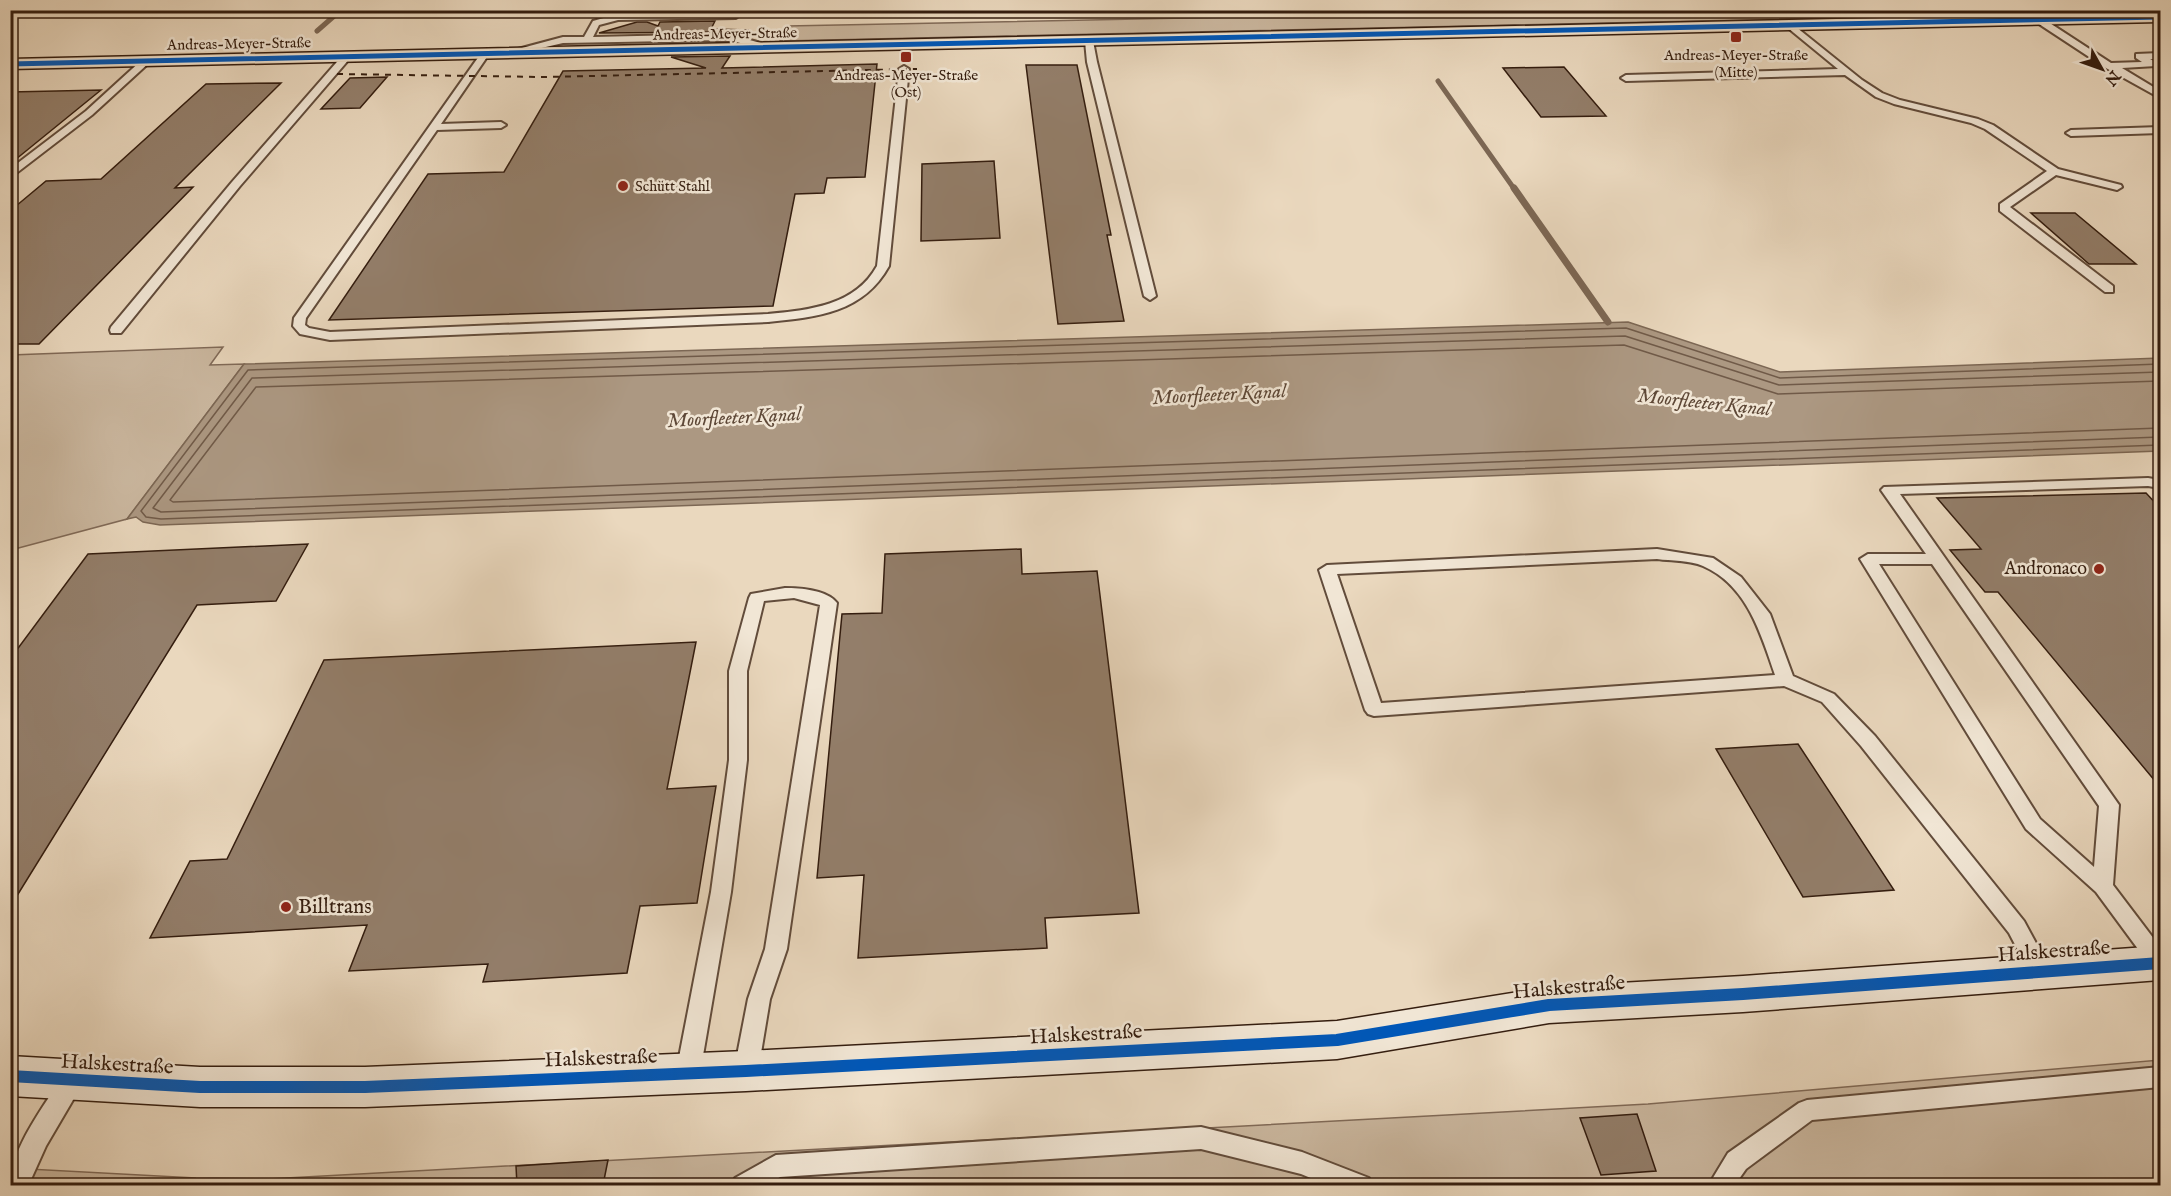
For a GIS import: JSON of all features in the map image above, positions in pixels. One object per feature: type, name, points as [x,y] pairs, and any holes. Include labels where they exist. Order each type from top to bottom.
[{"type":"main road","name":"Andreas-Meyer-Straße","points":[[10,64],[2160,17]]},
{"type":"street","name":"Halskestraße","points":[[10,1076],[72,1082],[200,1087],[365,1087],[746,1071],[1338,1040],[1549,1005],[1743,994],[2160,962]]},
{"type":"lane","points":[[587,39],[596,23],[640,10]]},
{"type":"lane","points":[[618,17],[737,13],[726,37]]},
{"type":"lane","points":[[2039,20],[2080,48],[2160,95]]},
{"type":"lane","points":[[1791,26],[1879,95],[1897,102],[1956,116],[1989,128],[2054,171],[2117,188]]},
{"type":"lane","points":[[773,48],[726,37],[563,39],[493,54],[434,127],[300,318],[299,326],[305,331],[330,336],[768,318],[822,310],[848,301],[879,278],[883,266],[904,69]]},
{"type":"lane","points":[[1089,41],[1092,62],[1150,296]]},
{"type":"lane","points":[[2111,66],[2153,64],[2139,56],[2160,56]]},
{"type":"lane","points":[[116,330],[236,184],[346,57]]},
{"type":"lane","points":[[10,175],[89,113],[146,61]]},
{"type":"lane","points":[[1626,78],[1847,72]]},
{"type":"lane","points":[[434,127],[501,125]]},
{"type":"lane","points":[[2071,133],[2160,130]]},
{"type":"lane","points":[[2054,171],[2004,206],[2004,209],[2109,290]]},
{"type":"lane","points":[[2103,886],[2109,805],[1889,490],[2148,482],[2160,484]]},
{"type":"lane","points":[[1786,680],[1762,614],[1735,580],[1707,561],[1657,554],[1327,570],[1374,710],[1786,680],[1828,698],[1868,741],[2017,927],[2040,971]]},
{"type":"lane","points":[[1937,559],[1868,559],[2033,824],[2103,886],[2160,962]]},
{"type":"lane","points":[[688,1073],[721,892],[738,760],[738,671],[757,598],[778,591],[813,595],[829,603],[776,949],[759,999],[746,1071]]},
{"type":"lane","points":[[1720,1185],[1737,1161],[1807,1110],[2160,1077]]},
{"type":"lane","points":[[15,1185],[38,1138],[72,1082]]},
{"type":"lane","points":[[744,1185],[776,1166],[1202,1138],[1302,1163],[1360,1185]]},
{"type":"shaded area","points":[[1539,11],[2160,11],[780,41],[787,26]]},
{"type":"shaded area","points":[[223,347],[210,365],[244,364],[127,519],[11,550],[11,355]]},
{"type":"shaded area","points":[[2160,1060],[2160,1185],[11,1186],[10,1168],[196,1178],[268,1179],[1648,1104]]},
{"type":"water","name":"Moorfleeter Kanal","points":[[1628,322],[1780,372],[2160,358],[2160,451],[160,525],[143,522],[136,517],[127,519],[244,364]]},
{"type":"building","points":[[715,21],[711,29],[748,30],[744,36],[726,32],[599,33],[637,22],[647,22],[658,26],[660,22]]},
{"type":"building","name":"Schütt Stahl","points":[[730,56],[722,68],[877,64],[865,177],[827,178],[824,193],[795,194],[773,306],[329,320],[428,174],[504,172],[563,71],[706,68],[671,57]]},
{"type":"building","points":[[1026,65],[1077,65],[1111,235],[1107,235],[1124,321],[1058,324]]},
{"type":"building","points":[[1564,67],[1606,116],[1541,117],[1503,68]]},
{"type":"building","points":[[387,77],[360,108],[321,109],[350,78]]},
{"type":"building","points":[[281,83],[175,188],[193,187],[39,344],[10,344],[10,211],[46,181],[101,179],[206,84]]},
{"type":"building","points":[[101,90],[10,164],[10,92]]},
{"type":"building","points":[[994,161],[1000,238],[921,241],[922,164]]},
{"type":"building","points":[[2031,213],[2075,213],[2136,264],[2089,264]]},
{"type":"building","points":[[2146,493],[2160,508],[2160,787],[1998,592],[1985,592],[1950,550],[1981,549],[1937,498]]},
{"type":"building","points":[[308,544],[276,601],[197,605],[10,907],[10,659],[88,554]]},
{"type":"building","points":[[1021,549],[1022,574],[1097,571],[1139,913],[1045,918],[1047,948],[858,958],[864,875],[817,878],[842,614],[882,613],[885,554]]},
{"type":"building","points":[[696,642],[667,789],[716,786],[697,903],[640,906],[627,973],[483,982],[488,964],[349,971],[367,925],[150,938],[190,861],[227,859],[324,660]]},
{"type":"building","points":[[1798,744],[1894,890],[1803,897],[1716,749]]},
{"type":"building","points":[[1637,1114],[1656,1171],[1601,1175],[1580,1118]]},
{"type":"building","points":[[608,1160],[603,1185],[517,1185],[516,1166]]},
{"type":"waterway","points":[[317,31],[341,10]]},
{"type":"waterway","points":[[1438,81],[1515,190]]},
{"type":"waterway","points":[[1514,188],[1608,322]]},
{"type":"railway","points":[[337,74],[543,77],[917,69]]},
{"type":"cycle path","points":[[10,64],[2160,17]]},
{"type":"cycle path","points":[[10,1076],[200,1087],[365,1087],[746,1071],[1337,1040],[1549,1005],[1743,994],[2160,963]]},
{"type":"place","name":"Andreas-Meyer-Straße (Mitte)","points":[[1736,37]]},
{"type":"place","name":"Andreas-Meyer-Straße (Ost)","points":[[906,57]]},
{"type":"place","name":"Schütt Stahl","points":[[623,186]]},
{"type":"place","name":"Andronaco","points":[[2099,569]]},
{"type":"place","name":"Billtrans","points":[[286,907]]}]
